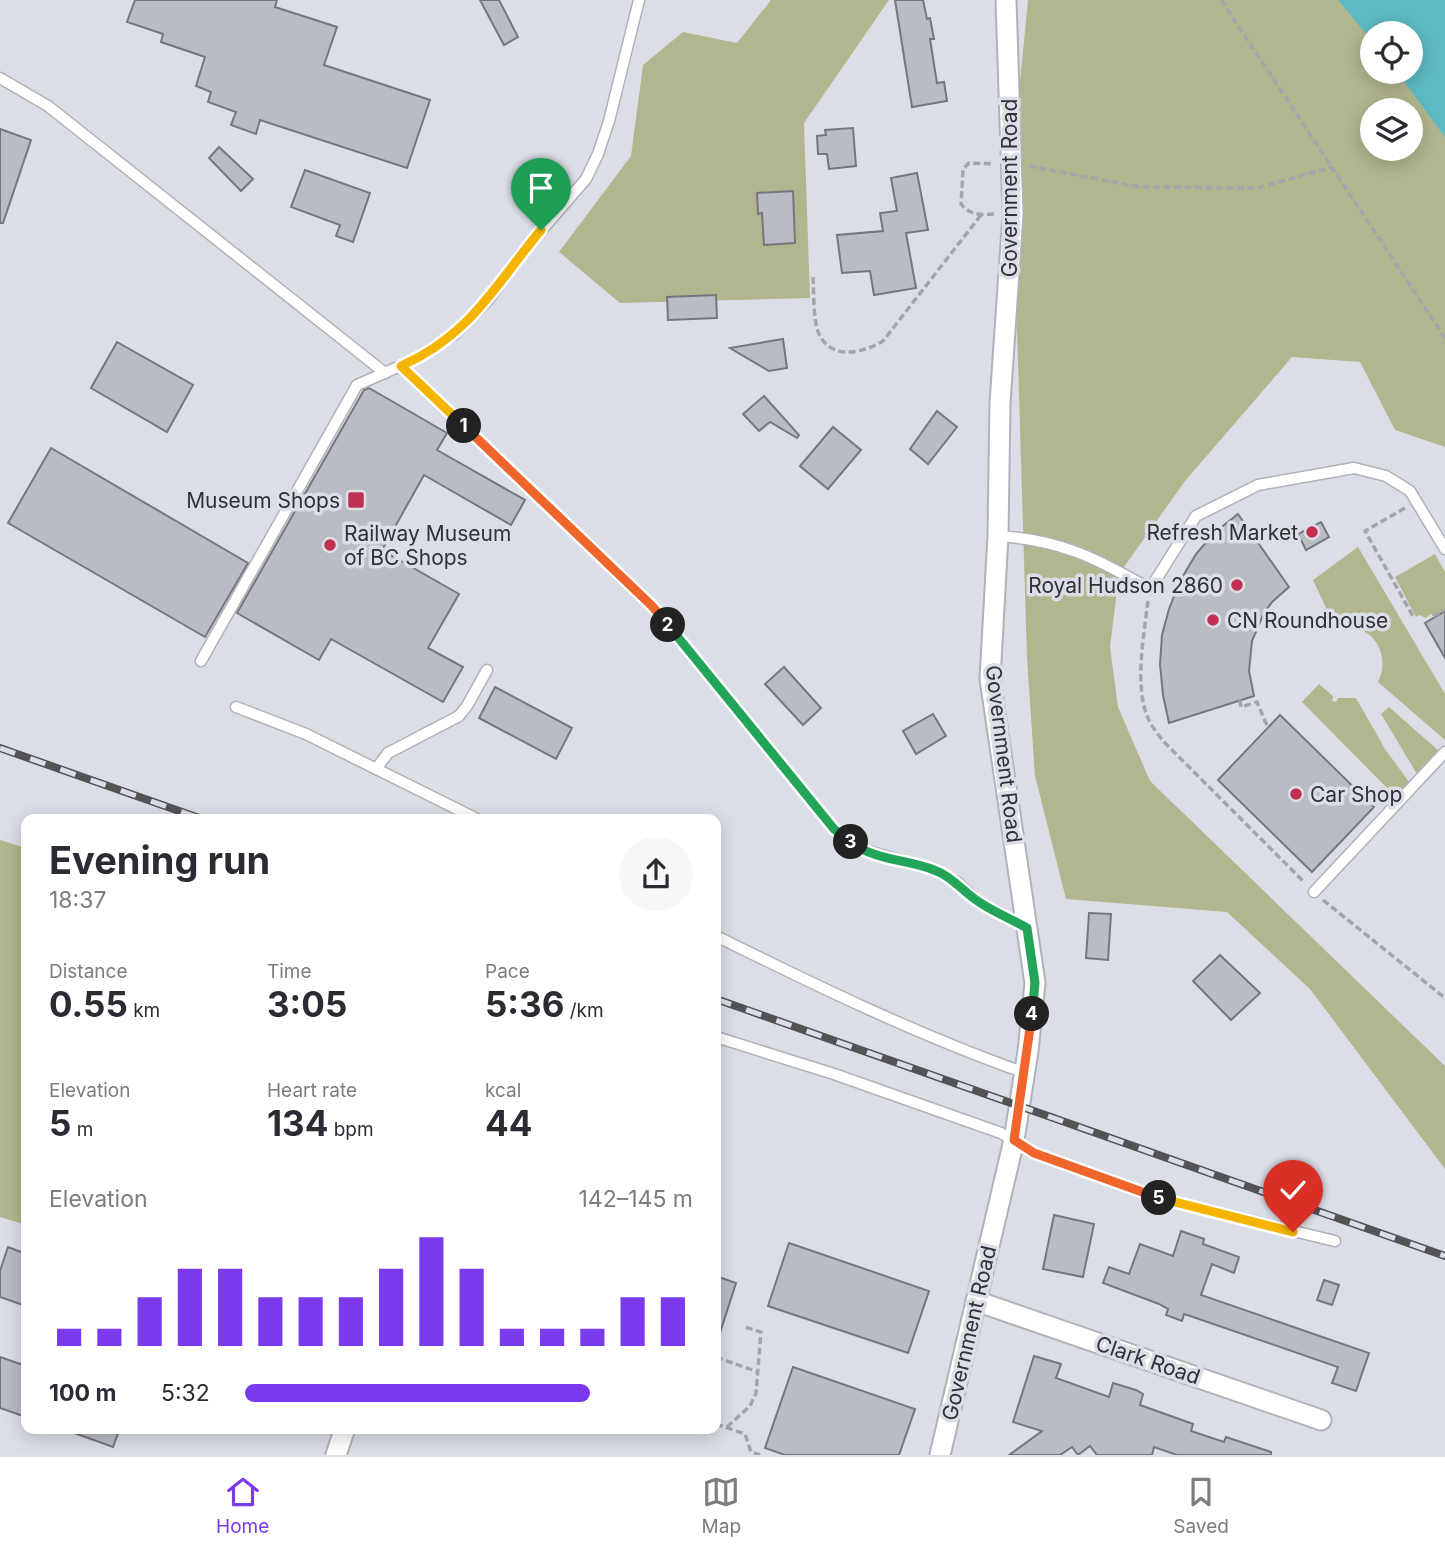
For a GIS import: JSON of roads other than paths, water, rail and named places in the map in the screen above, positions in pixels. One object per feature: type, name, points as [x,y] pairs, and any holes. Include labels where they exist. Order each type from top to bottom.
[{"type":"street","name":"Government Road","points":[[940,1455],[1014,1140],[1035,983],[990,678],[998,536],[1000,403],[1013,214],[1006,0]]},
{"type":"street","name":"Clark Road","points":[[976,1301],[1321,1420]]},
{"type":"street","points":[[336,1455],[343,1434]]},
{"type":"lane","points":[[201,661],[357,385],[401,366],[454,334],[480,308],[520,255],[586,179],[609,121],[639,0]]},
{"type":"lane","points":[[0,78],[48,106],[385,373]]},
{"type":"lane","points":[[401,366],[652,606],[834,829],[860,849],[935,870],[957,882],[976,901],[1027,928]]},
{"type":"lane","points":[[998,536],[1032,538],[1080,553],[1131,576],[1150,589],[1196,516],[1258,485],[1354,468],[1387,476],[1410,491],[1445,549]]},
{"type":"lane","points":[[376,769],[388,753],[459,716],[487,670]]},
{"type":"lane","points":[[236,707],[306,734],[467,814]]},
{"type":"lane","points":[[1314,892],[1445,752]]},
{"type":"lane","points":[[721,938],[896,1023],[965,1052],[1025,1073]]},
{"type":"lane","points":[[721,1039],[860,1083],[1002,1133],[1034,1153],[1165,1200],[1335,1241]]},
{"type":"water","points":[[1338,0],[1445,0],[1445,137],[1423,107],[1423,98],[1416,98],[1406,84],[1423,84],[1423,21],[1360,21],[1360,27]]},
{"type":"railway","points":[[0,748],[188,814]]},
{"type":"railway","points":[[721,1001],[1445,1256]]},
{"type":"place","name":"Museum Shops","points":[[356,500]]},
{"type":"place","name":"Refresh Market","points":[[1312,532]]},
{"type":"place","name":"Railway Museum of BC Shops","points":[[330,545]]},
{"type":"place","name":"Royal Hudson 2860","points":[[1237,585]]},
{"type":"place","name":"CN Roundhouse","points":[[1213,620]]},
{"type":"place","name":"Car Shop","points":[[1296,794]]}]
